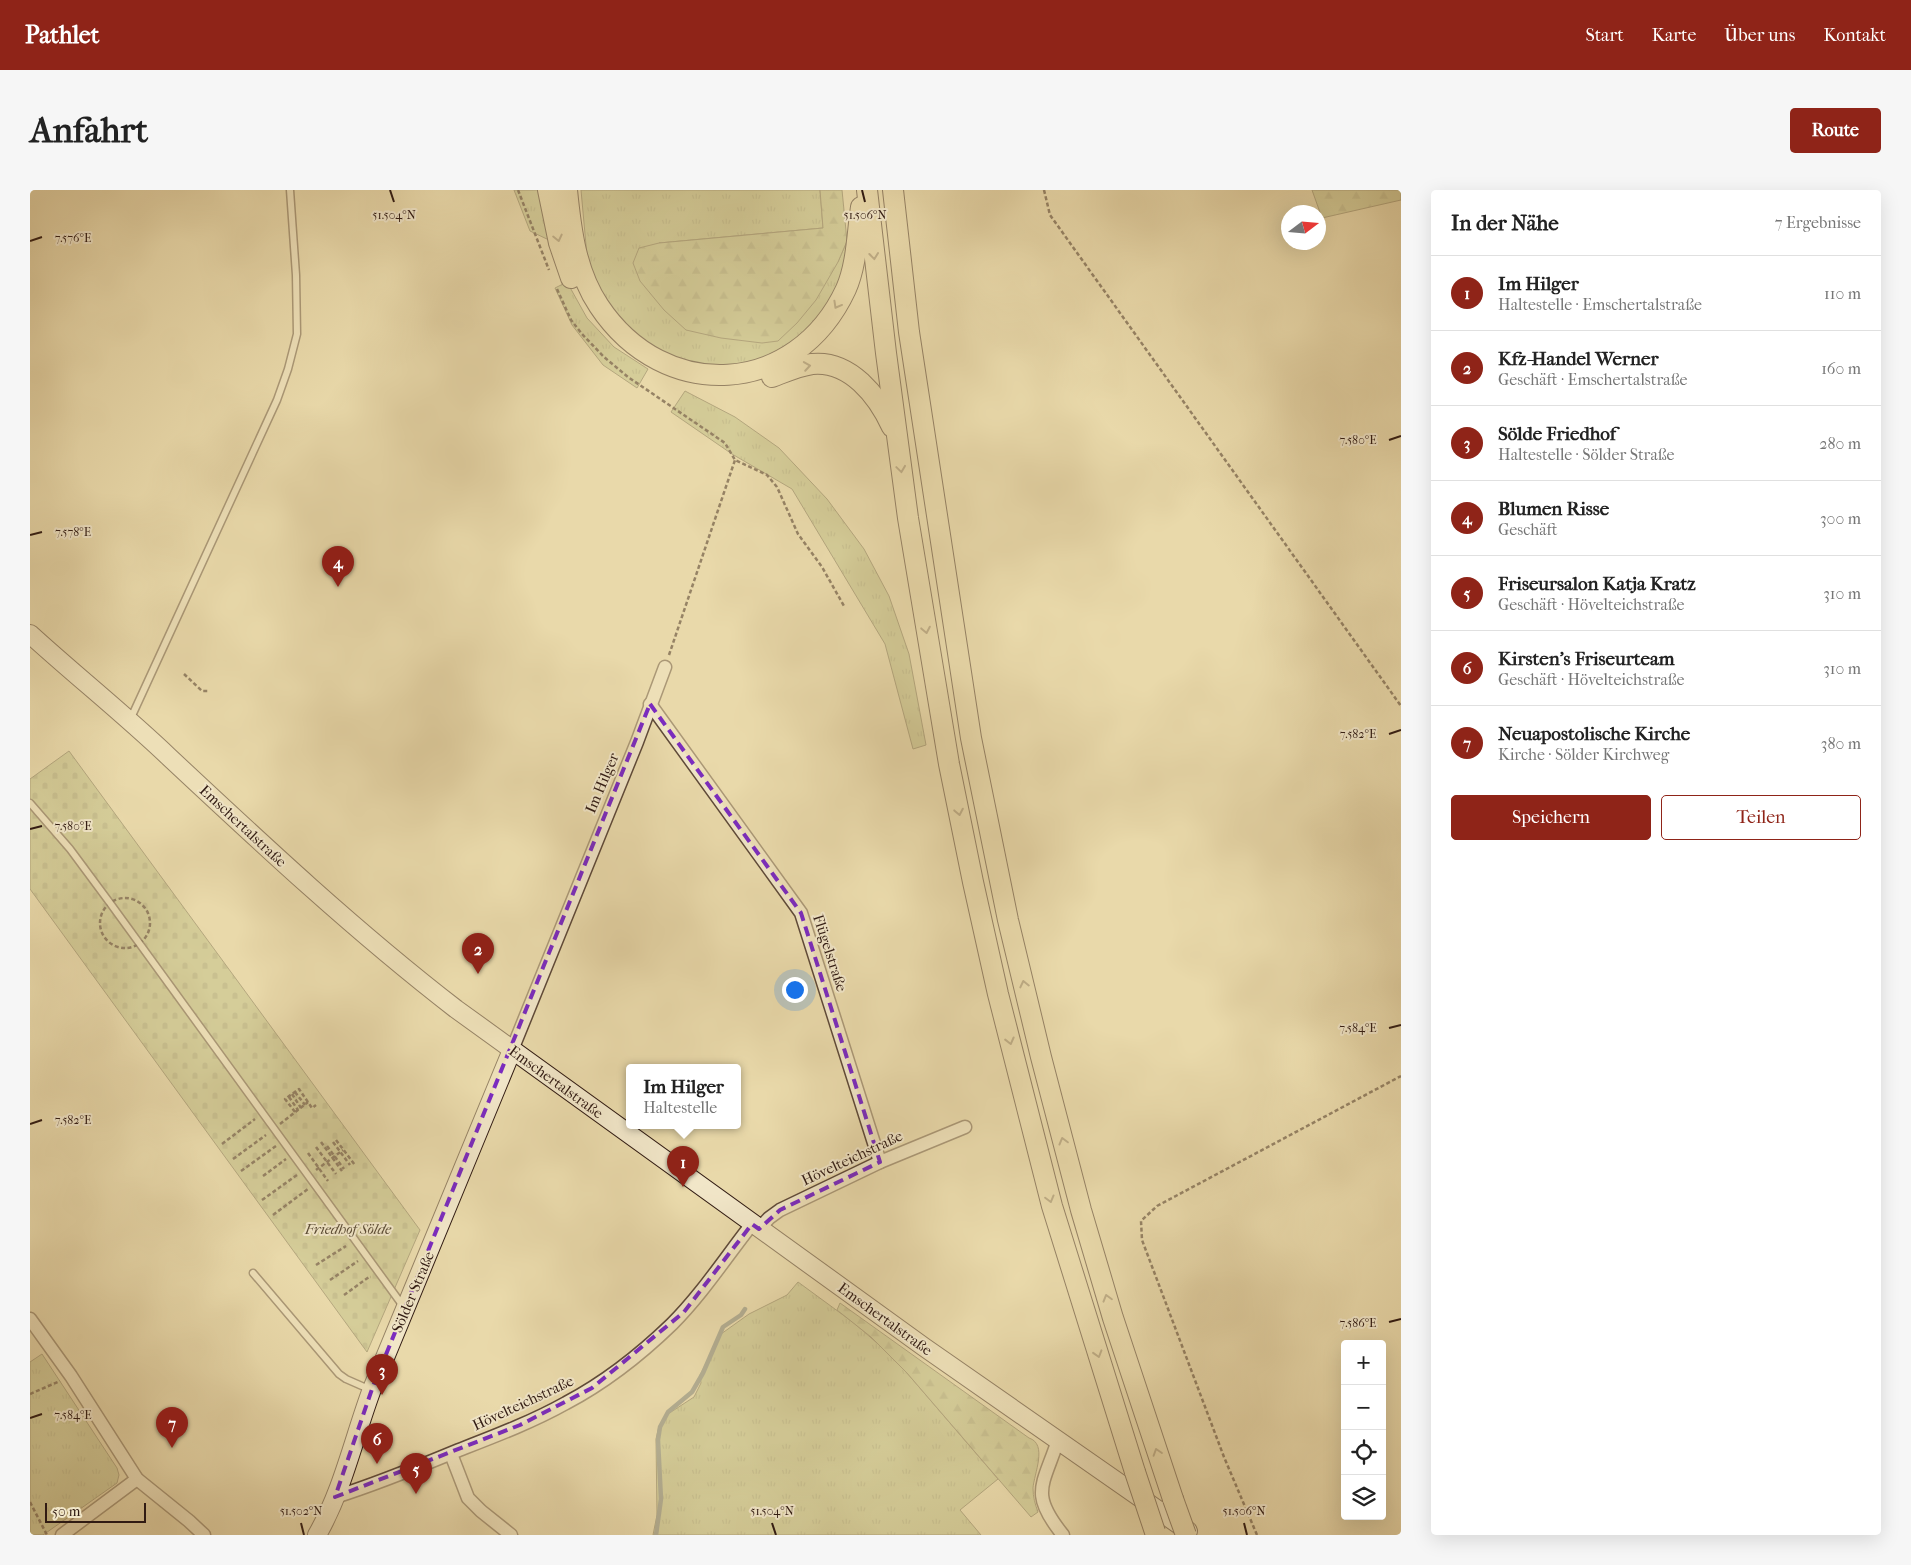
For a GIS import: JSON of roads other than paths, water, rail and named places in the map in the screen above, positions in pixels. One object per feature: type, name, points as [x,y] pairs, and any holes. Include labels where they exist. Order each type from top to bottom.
[{"type":"highway","points":[[548,190],[559,243],[577,292],[598,325],[622,348],[642,362],[676,379],[705,388],[736,387],[764,380],[793,368],[813,364],[833,365],[854,375],[873,395],[887,416],[897,439]]},
{"type":"highway","points":[[568,190],[572,231],[583,273],[599,305],[612,324],[629,340],[659,360],[689,372],[716,375],[744,373],[772,365],[797,350],[821,330],[847,286],[855,256],[863,190]]},
{"type":"highway","points":[[867,190],[897,439],[921,598],[949,764],[973,882],[998,994],[1052,1206],[1135,1472],[1156,1533]]},
{"type":"highway","points":[[893,190],[909,332],[971,738],[1008,920],[1081,1210],[1113,1318],[1186,1535]]},
{"type":"main road","name":"Emschertalstraße","points":[[30,634],[129,721],[278,858],[404,968],[512,1050],[756,1226],[1194,1535]]},
{"type":"main road","name":"Sölder Straße","points":[[318,1535],[335,1498],[372,1390],[512,1050]]},
{"type":"street","name":"Im Hilger","points":[[512,1050],[637,742],[665,667]]},
{"type":"street","name":"Flügelstraße","points":[[650,704],[801,914],[880,1162]]},
{"type":"street","name":"Hövelteichstraße","points":[[335,1498],[373,1485],[545,1414],[592,1388],[656,1339],[684,1312],[756,1226],[780,1210],[880,1162],[965,1127]]},
{"type":"street","points":[[30,1319],[71,1376],[137,1479],[189,1520],[204,1535]]},
{"type":"street","points":[[1058,1440],[1041,1491],[1045,1510],[1063,1535]]},
{"type":"street","points":[[450,1454],[468,1498],[480,1511],[511,1535]]},
{"type":"street","points":[[62,1535],[137,1479]]},
{"type":"lane","points":[[129,721],[277,400],[288,369],[297,334],[296,275],[290,190]]},
{"type":"lane","points":[[30,803],[76,857],[405,1308]]},
{"type":"lane","points":[[253,1273],[339,1374],[372,1390]]},
{"type":"waterway","points":[[656,1535],[661,1499],[658,1440],[660,1427],[668,1412],[692,1392],[703,1373],[723,1327],[741,1315],[745,1309]]},
{"type":"place","name":"Blumen Risse","points":[[338,587]]},
{"type":"place","name":"Kfz-Handel Werner","points":[[478,974]]},
{"type":"place","name":"Im Hilger","points":[[683,1187]]},
{"type":"place","name":"Sölde Friedhof","points":[[382,1395]]},
{"type":"place","name":"Neuapostolische Kirche","points":[[172,1448]]},
{"type":"place","name":"Kirsten's Friseurteam","points":[[377,1464]]},
{"type":"place","name":"Friseursalon Katja Kratz","points":[[416,1494]]},
{"type":"park label","name":"Friedhof Sölde","points":[[348,1229]]}]
